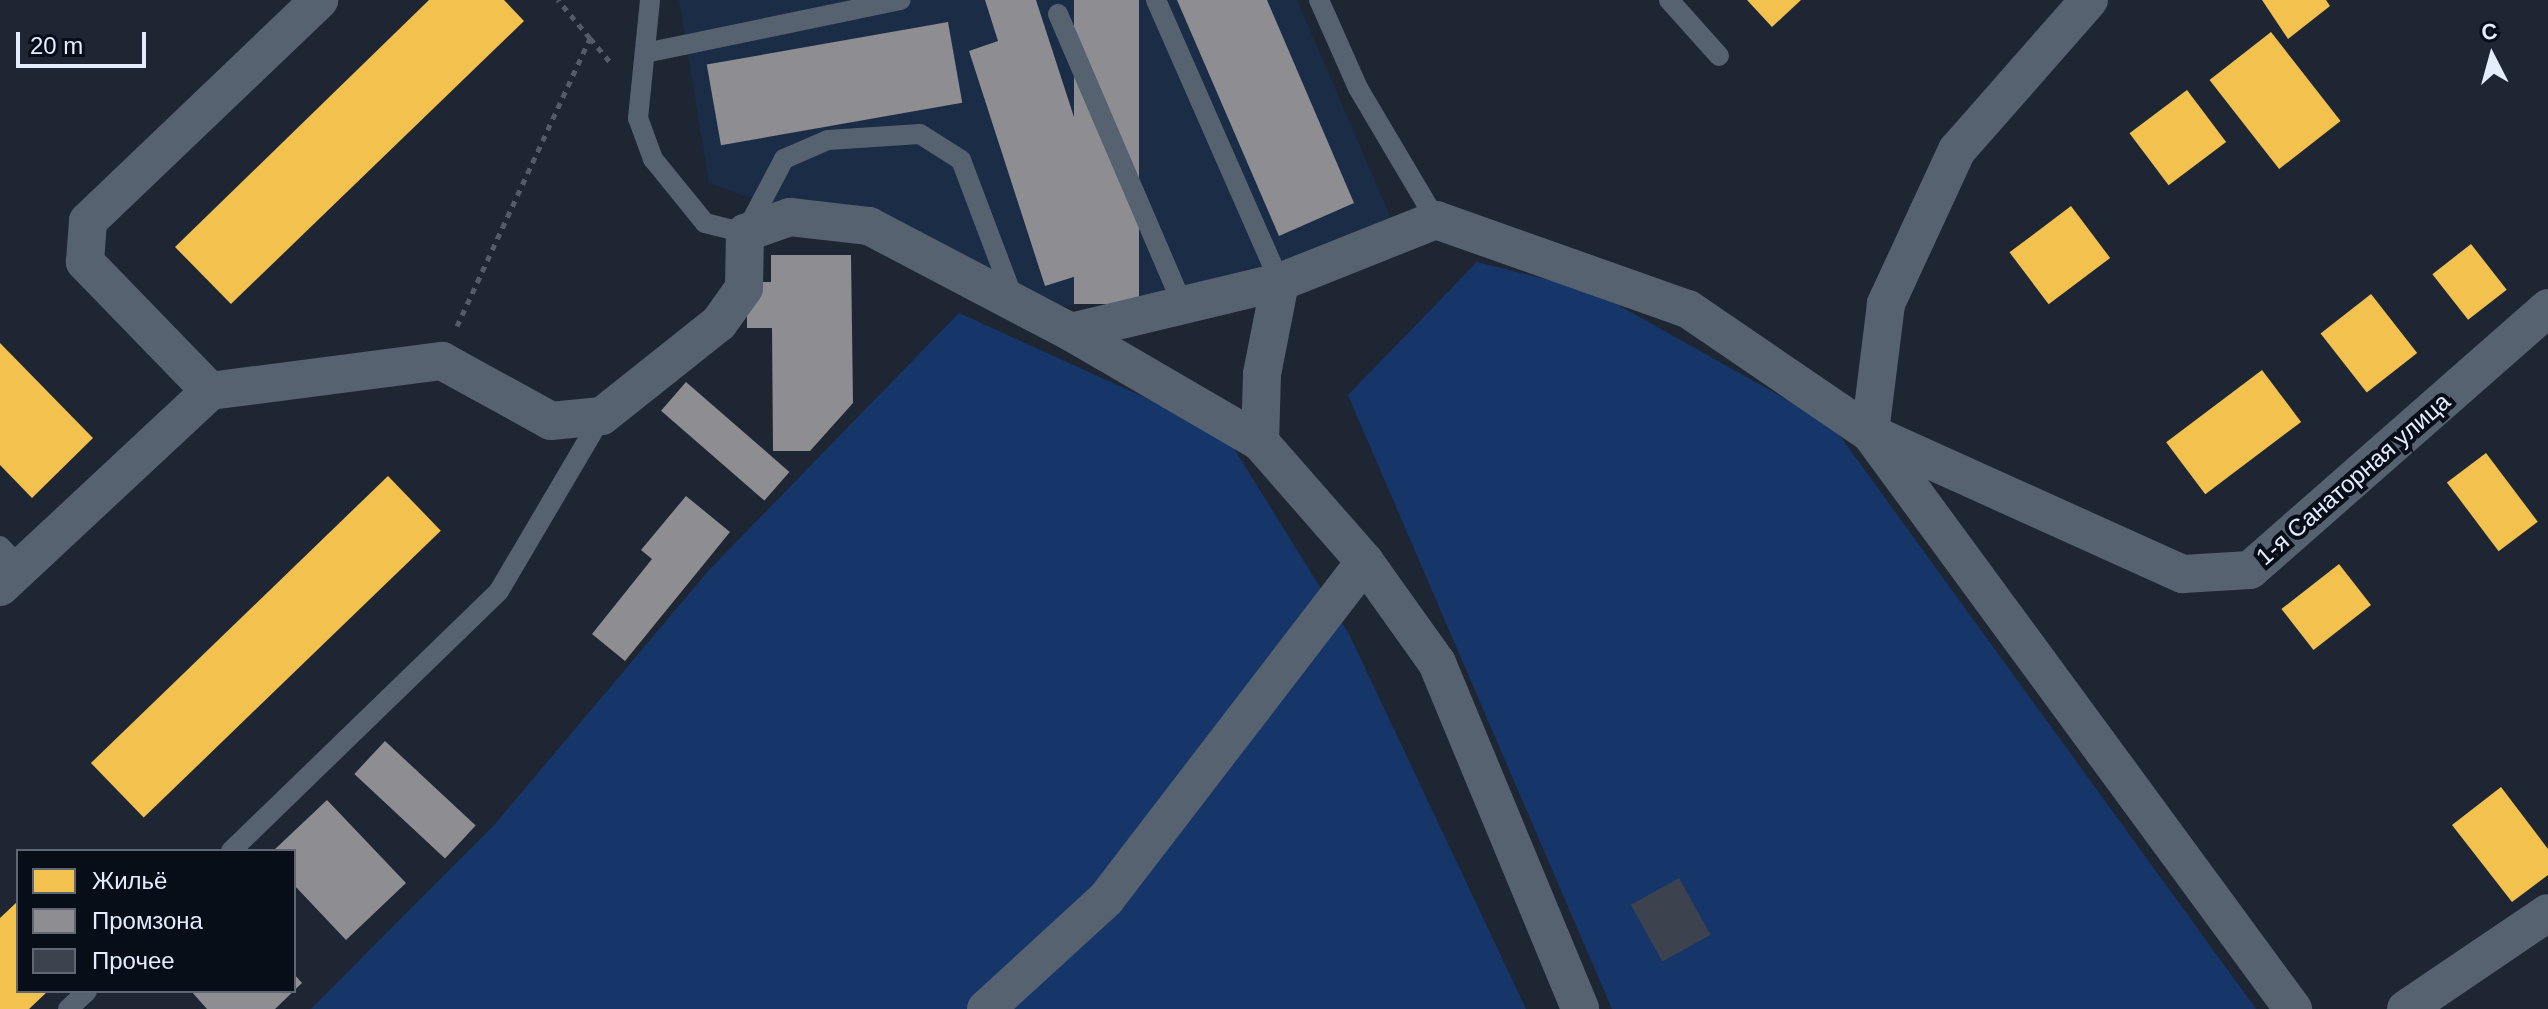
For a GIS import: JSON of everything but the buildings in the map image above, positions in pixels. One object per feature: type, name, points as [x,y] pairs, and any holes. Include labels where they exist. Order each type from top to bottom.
[{"type":"street","points":[[210,391],[85,262],[88,221],[319,0]]},
{"type":"street","points":[[1870,433],[1886,304],[1957,150],[2089,0]]},
{"type":"street","points":[[7,567],[210,391],[442,361],[551,421],[602,416],[719,323],[744,288],[745,233],[790,217],[869,226],[1017,307],[1071,332],[1260,442],[1365,562],[1437,663],[1580,1009]]},
{"type":"street","points":[[1071,332],[1280,282],[1436,220],[1688,309],[1870,433],[2293,1009]]},
{"type":"street","points":[[1260,442],[1262,374],[1280,282]]},
{"type":"street","name":"1-я Санаторная улица","points":[[1870,433],[2183,574],[2250,570],[2548,308]]},
{"type":"street","points":[[986,1009],[1106,899],[1365,562]]},
{"type":"street","points":[[2406,1009],[2548,913]]},
{"type":"lane","points":[[650,0],[638,118],[653,159],[705,223],[745,233],[784,159],[828,140],[920,134],[961,160],[1017,307]]},
{"type":"lane","points":[[645,53],[901,0]]},
{"type":"lane","points":[[1156,0],[1280,282]]},
{"type":"lane","points":[[1319,0],[1358,88],[1436,220]]},
{"type":"lane","points":[[1669,0],[1719,56]]},
{"type":"lane","points":[[1058,14],[1183,305]]},
{"type":"lane","points":[[233,849],[499,591],[602,416]]},
{"type":"lane","points":[[68,1009],[85,993]]},
{"type":"path","points":[[558,0],[640,98]]},
{"type":"path","points":[[442,361],[590,38]]},
{"type":"shaded area","points":[[679,0],[1297,0],[1391,218],[1209,291],[1054,307],[709,183]]},
{"type":"shaded area","points":[[1477,262],[1593,291],[1832,425],[2256,1009],[1612,1009],[1348,395]]},
{"type":"shaded area","points":[[959,313],[1225,434],[1349,634],[1526,1009],[311,1009],[495,824],[709,570]]}]
